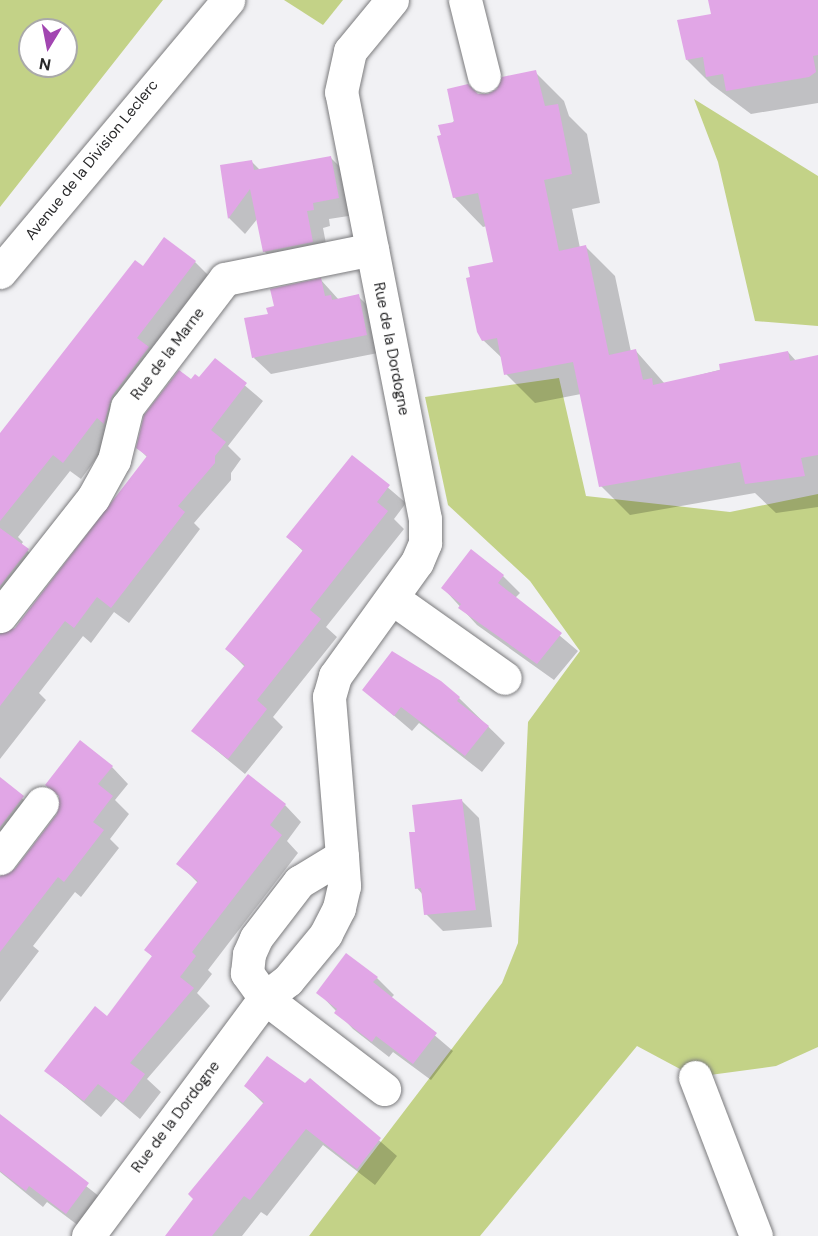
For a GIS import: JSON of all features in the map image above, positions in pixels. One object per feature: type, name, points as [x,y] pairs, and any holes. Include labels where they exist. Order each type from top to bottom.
[{"type":"street","name":"Avenue de la Division Leclerc","points":[[184,49],[216,0]]},
{"type":"street","name":"Avenue de la Division Leclerc","points":[[0,272],[184,49],[228,0]]},
{"type":"street","name":"Rue de la Dordogne","points":[[87,1236],[265,998],[288,980],[326,934],[339,908],[344,886],[329,697],[335,676],[417,562],[425,543],[425,519],[341,92],[350,51],[392,0]]},
{"type":"street","points":[[465,0],[484,76]]},
{"type":"street","name":"Rue de la Marne","points":[[0,616],[93,498],[114,460],[127,407],[225,279],[372,249]]},
{"type":"street","points":[[392,598],[505,678]]},
{"type":"street","points":[[0,858],[42,803]]},
{"type":"street","points":[[342,856],[299,882],[256,938],[249,954],[247,973],[265,998],[384,1089]]},
{"type":"street","points":[[695,1077],[756,1236]]},
{"type":"green space","points":[[0,0],[163,0],[0,207]]},
{"type":"green space","points":[[284,0],[343,0],[323,25]]},
{"type":"green space","points":[[694,99],[818,176],[818,326],[755,321],[718,162]]},
{"type":"green space","points":[[559,378],[586,496],[730,512],[818,494],[818,1047],[776,1066],[695,1077],[637,1046],[480,1236],[309,1236],[502,983],[518,943],[528,722],[580,651],[530,581],[448,505],[425,397]]},
{"type":"building","points":[[708,0],[818,0],[818,55],[813,56],[816,72],[809,77],[726,91],[723,74],[706,77],[703,57],[686,60],[677,20],[711,14]]},
{"type":"building","points":[[536,70],[545,106],[558,104],[572,174],[544,180],[559,251],[586,245],[609,355],[636,349],[643,380],[652,378],[653,385],[720,370],[719,364],[788,351],[790,361],[818,355],[818,455],[801,458],[805,476],[745,484],[740,462],[599,487],[573,362],[504,375],[497,338],[482,341],[477,332],[466,278],[470,277],[468,267],[493,262],[478,193],[453,198],[437,136],[441,135],[438,125],[454,122],[447,89],[468,84],[478,94],[488,94],[497,89],[502,77]]},
{"type":"building","points":[[331,156],[339,198],[313,203],[314,210],[307,211],[313,242],[263,252],[250,189],[228,219],[220,165],[252,160],[254,170]]},
{"type":"building","points":[[164,237],[196,261],[137,338],[149,347],[112,396],[104,424],[97,418],[63,463],[53,455],[0,521],[0,433],[135,260],[143,266]]},
{"type":"building","points":[[321,278],[325,296],[331,295],[332,300],[359,294],[367,335],[252,358],[244,318],[268,314],[266,308],[274,306],[270,289]]},
{"type":"building","points":[[215,358],[247,383],[211,430],[226,442],[215,456],[215,463],[178,506],[185,512],[111,608],[97,597],[74,628],[65,621],[0,706],[0,634],[15,628],[147,456],[136,448],[144,415],[179,370],[191,379],[195,374],[199,377]]},
{"type":"building","points":[[352,455],[390,485],[377,502],[388,511],[310,610],[321,619],[257,700],[267,709],[228,759],[191,731],[245,665],[225,649],[303,550],[286,537]]},
{"type":"building","points":[[0,528],[29,549],[0,586]]},
{"type":"building","points":[[471,549],[504,575],[498,583],[562,633],[537,664],[458,608],[461,604],[441,588]]},
{"type":"building","points":[[392,651],[441,681],[460,697],[457,701],[489,726],[465,756],[401,707],[394,716],[362,690]]},
{"type":"building","points":[[80,740],[113,766],[98,784],[113,796],[93,822],[104,830],[64,882],[58,877],[0,952],[0,876],[15,869],[57,814],[59,796],[45,785]]},
{"type":"building","points":[[248,774],[286,804],[270,825],[282,835],[192,952],[196,956],[180,977],[194,988],[130,1063],[145,1074],[134,1089],[123,1103],[98,1084],[84,1101],[44,1071],[95,1006],[107,1016],[152,956],[144,950],[198,881],[176,864]]},
{"type":"building","points":[[0,777],[24,796],[0,827]]},
{"type":"building","points":[[462,799],[476,910],[424,915],[421,888],[415,889],[409,832],[415,832],[412,805]]},
{"type":"building","points":[[346,953],[378,977],[373,982],[437,1033],[413,1064],[376,1036],[372,1042],[334,1013],[337,1009],[316,993]]},
{"type":"building","points":[[267,1056],[305,1083],[310,1078],[381,1138],[357,1169],[306,1129],[250,1200],[244,1196],[212,1236],[165,1236],[193,1199],[188,1194],[264,1102],[244,1086]]},
{"type":"building","points":[[0,1114],[89,1183],[66,1214],[29,1186],[26,1191],[0,1171]]}]
